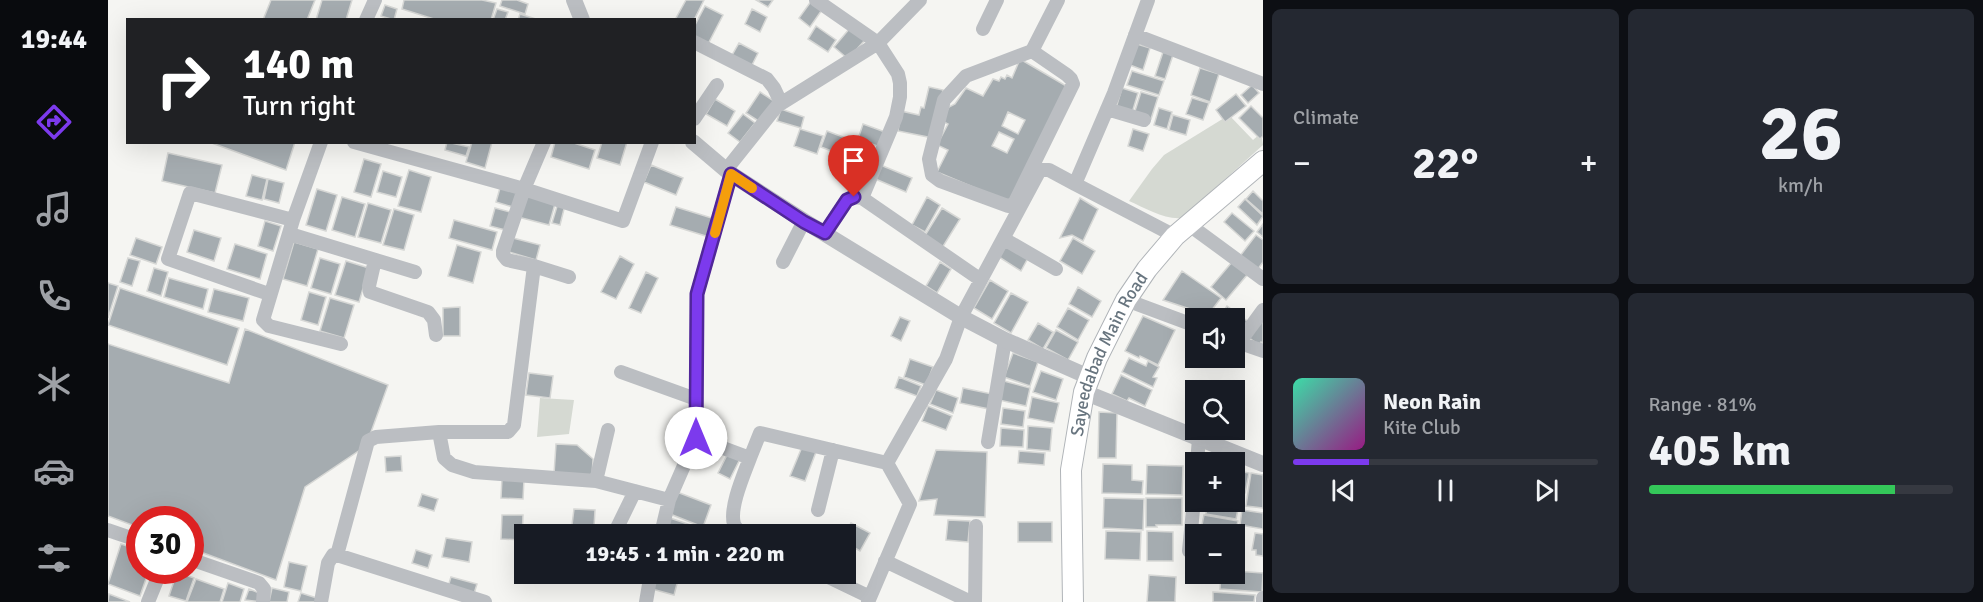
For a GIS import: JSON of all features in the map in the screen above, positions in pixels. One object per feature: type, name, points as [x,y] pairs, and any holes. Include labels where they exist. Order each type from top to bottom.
[{"type":"main road","name":"Sayeedabad Main Road","points":[[1073,602],[1071,470],[1087,384],[1126,300],[1147,269],[1182,230],[1259,170]]},
{"type":"street","points":[[367,18],[375,0]]},
{"type":"street","points":[[574,0],[581,18]]},
{"type":"street","points":[[816,0],[878,43],[898,74],[900,97],[896,117],[862,198]]},
{"type":"street","points":[[983,29],[997,0]]},
{"type":"street","points":[[1037,168],[1014,204],[1008,206],[940,181],[932,175],[929,159],[944,100],[951,91],[966,76],[1032,51],[1055,0]]},
{"type":"street","points":[[1075,184],[1107,109],[1148,0]]},
{"type":"street","points":[[663,524],[669,500],[696,438],[697,294],[729,172],[781,103],[878,43],[917,1]]},
{"type":"street","points":[[1135,35],[1263,84]]},
{"type":"street","points":[[696,43],[766,79],[774,88],[781,103]]},
{"type":"street","points":[[887,463],[946,359],[961,317],[1004,239],[1073,84],[1068,75],[1032,51]]},
{"type":"street","points":[[696,116],[717,85]]},
{"type":"street","points":[[1107,109],[1144,120]]},
{"type":"street","points":[[320,144],[269,294],[263,320],[269,326],[341,344]]},
{"type":"street","points":[[361,144],[524,189],[622,221],[651,144]]},
{"type":"street","points":[[543,144],[524,189],[503,255],[507,260],[569,277]]},
{"type":"street","points":[[695,144],[729,172],[804,222],[961,317],[1087,384],[1185,432]]},
{"type":"street","points":[[1037,168],[1049,170],[1075,184],[1182,230],[1263,279]]},
{"type":"street","points":[[269,294],[168,259],[190,193],[291,227],[415,273]]},
{"type":"street","points":[[825,233],[847,200],[854,197],[862,198],[981,280]]},
{"type":"street","points":[[783,262],[804,222]]},
{"type":"street","points":[[1004,239],[1056,269]]},
{"type":"street","points":[[375,260],[369,286],[370,292],[428,312],[434,320],[436,335]]},
{"type":"street","points":[[337,555],[368,441],[376,437],[439,432],[508,432],[514,425],[534,266]]},
{"type":"street","points":[[1126,300],[1185,322]]},
{"type":"street","points":[[1245,332],[1263,310]]},
{"type":"street","points":[[988,442],[1005,340]]},
{"type":"street","points":[[1245,345],[1263,351]]},
{"type":"street","points":[[621,372],[696,399]]},
{"type":"street","points":[[596,481],[608,430]]},
{"type":"street","points":[[439,432],[442,451],[447,462],[474,472],[596,481],[669,500]]},
{"type":"street","points":[[734,524],[734,509],[760,433],[887,463],[910,504],[869,600],[840,584]]},
{"type":"street","points":[[696,438],[750,458]]},
{"type":"street","points":[[1202,440],[1263,464]]},
{"type":"street","points":[[818,510],[833,450]]},
{"type":"street","points":[[619,524],[635,491]]},
{"type":"street","points":[[885,561],[973,602],[976,526]]},
{"type":"street","points":[[108,531],[126,537]]},
{"type":"street","points":[[321,602],[328,562],[333,555],[485,602]]},
{"type":"street","points":[[204,564],[259,583],[264,589],[264,602]]},
{"type":"street","points":[[148,602],[155,584]]},
{"type":"street","points":[[646,602],[649,584]]},
{"type":"shaded area","points":[[1229,115],[1253,140],[1261,133],[1263,145],[1182,218],[1162,215],[1129,201],[1164,155]]},
{"type":"shaded area","points":[[540,398],[574,400],[569,434],[537,437]]},
{"type":"building","points":[[271,0],[315,0],[308,18],[264,18]]},
{"type":"building","points":[[322,0],[352,0],[347,18],[317,18]]},
{"type":"building","points":[[404,0],[482,0],[496,3],[492,18],[431,18],[402,9]]},
{"type":"building","points":[[502,0],[517,0],[528,4],[525,14],[500,6]]},
{"type":"building","points":[[686,0],[704,0],[695,18],[676,18]]},
{"type":"building","points":[[756,0],[773,0],[768,7]]},
{"type":"building","points":[[812,0],[824,7],[810,27],[799,18]]},
{"type":"building","points":[[385,5],[397,9],[395,18],[381,16]]},
{"type":"building","points":[[705,6],[723,15],[708,44],[696,38],[696,23]]},
{"type":"building","points":[[497,9],[508,12],[506,18],[494,18]]},
{"type":"building","points":[[752,9],[767,17],[760,32],[745,24]]},
{"type":"building","points":[[520,14],[533,18],[519,18]]},
{"type":"building","points":[[816,26],[836,40],[828,52],[808,39]]},
{"type":"building","points":[[850,28],[865,40],[848,59],[834,47]]},
{"type":"building","points":[[739,43],[758,53],[751,67],[731,57]]},
{"type":"building","points":[[1137,44],[1150,48],[1143,70],[1130,65]]},
{"type":"building","points":[[1163,52],[1173,55],[1165,79],[1155,76]]},
{"type":"building","points":[[1020,59],[1068,87],[1011,203],[937,172],[948,150],[937,145],[948,124],[942,121],[949,107],[955,104],[966,88],[983,96],[993,79],[999,81],[1001,77],[1005,79],[1007,75],[1012,78]],"holes":[[[1008,112],[1025,120],[1018,134],[1002,126]],[[999,132],[1014,139],[1007,153],[992,146]]]},
{"type":"building","points":[[1200,68],[1219,74],[1210,102],[1191,95]]},
{"type":"building","points":[[1132,71],[1164,81],[1159,95],[1127,85]]},
{"type":"building","points":[[1252,85],[1259,93],[1248,103],[1241,95]]},
{"type":"building","points":[[929,87],[943,90],[933,138],[898,131],[901,111],[919,115],[921,107],[924,108]]},
{"type":"building","points":[[1122,88],[1138,93],[1132,113],[1116,108]]},
{"type":"building","points":[[760,92],[774,101],[760,122],[746,113]]},
{"type":"building","points":[[1141,92],[1158,97],[1151,119],[1134,114]]},
{"type":"building","points":[[1236,94],[1246,106],[1225,122],[1216,110]]},
{"type":"building","points":[[1192,98],[1209,103],[1203,120],[1186,114]]},
{"type":"building","points":[[715,99],[735,111],[727,126],[706,114]]},
{"type":"building","points":[[1251,106],[1263,118],[1263,136],[1260,139],[1239,118]]},
{"type":"building","points":[[1159,108],[1172,112],[1167,129],[1154,125]]},
{"type":"building","points":[[781,109],[804,117],[801,128],[777,121]]},
{"type":"building","points":[[743,114],[755,123],[740,142],[728,133]]},
{"type":"building","points":[[1173,115],[1190,120],[1186,135],[1169,130]]},
{"type":"building","points":[[863,124],[885,132],[880,147],[858,139]]},
{"type":"building","points":[[800,129],[823,136],[817,154],[794,146]]},
{"type":"building","points":[[1133,129],[1149,134],[1143,151],[1128,146]]},
{"type":"building","points":[[827,131],[851,140],[845,156],[821,147]]},
{"type":"building","points":[[856,140],[877,149],[871,165],[849,157]]},
{"type":"building","points":[[214,144],[294,144],[286,170]]},
{"type":"building","points":[[446,144],[469,147],[466,156],[445,150]]},
{"type":"building","points":[[471,144],[491,144],[485,168],[466,162]]},
{"type":"building","points":[[554,144],[577,144],[595,150],[589,169],[551,157]]},
{"type":"building","points":[[601,144],[626,144],[620,165],[597,158]]},
{"type":"building","points":[[168,153],[222,165],[215,193],[162,181]]},
{"type":"building","points":[[364,159],[381,164],[371,197],[354,192]]},
{"type":"building","points":[[878,164],[912,178],[906,192],[873,178]]},
{"type":"building","points":[[651,165],[683,178],[676,195],[644,182]]},
{"type":"building","points":[[409,170],[431,177],[421,212],[398,206]]},
{"type":"building","points":[[383,171],[402,177],[396,197],[377,192]]},
{"type":"building","points":[[252,175],[267,179],[262,200],[246,196]]},
{"type":"building","points":[[268,179],[284,183],[279,203],[264,199]]},
{"type":"building","points":[[500,188],[520,193],[516,208],[496,202]]},
{"type":"building","points":[[317,189],[337,195],[326,231],[306,225]]},
{"type":"building","points":[[1253,191],[1263,201],[1263,214],[1246,199]]},
{"type":"building","points":[[524,195],[555,204],[549,225],[518,217]]},
{"type":"building","points":[[342,197],[365,204],[355,237],[332,230]]},
{"type":"building","points":[[927,197],[940,205],[925,232],[912,225]]},
{"type":"building","points":[[1080,198],[1098,209],[1083,241],[1072,235],[1060,238]]},
{"type":"building","points":[[1245,199],[1263,216],[1257,225],[1238,207]]},
{"type":"building","points":[[368,203],[391,210],[381,243],[358,237]]},
{"type":"building","points":[[558,203],[565,205],[560,225],[552,223]]},
{"type":"building","points":[[676,207],[715,219],[709,237],[670,225]]},
{"type":"building","points":[[495,208],[514,213],[509,231],[490,226]]},
{"type":"building","points":[[942,208],[960,219],[942,248],[924,237]]},
{"type":"building","points":[[394,209],[414,215],[404,250],[383,245]]},
{"type":"building","points":[[1232,213],[1254,231],[1245,241],[1224,222]]},
{"type":"building","points":[[454,220],[497,232],[492,250],[449,238]]},
{"type":"building","points":[[265,221],[281,226],[273,251],[258,246]]},
{"type":"building","points":[[1263,224],[1263,237],[1257,232]]},
{"type":"building","points":[[194,230],[221,238],[214,261],[187,252]]},
{"type":"building","points":[[1256,235],[1263,240],[1263,262],[1258,269],[1240,256]]},
{"type":"building","points":[[136,238],[162,247],[156,264],[130,255]]},
{"type":"building","points":[[513,238],[540,245],[536,260],[509,252]]},
{"type":"building","points":[[1073,238],[1095,251],[1082,274],[1060,261]]},
{"type":"building","points":[[294,242],[318,249],[307,286],[283,279]]},
{"type":"building","points":[[235,244],[267,254],[260,279],[227,269]]},
{"type":"building","points":[[457,245],[481,252],[473,283],[448,276]]},
{"type":"building","points":[[1006,245],[1028,258],[1021,271],[999,257]]},
{"type":"building","points":[[620,256],[634,264],[616,299],[601,292]]},
{"type":"building","points":[[128,258],[140,261],[132,286],[120,282]]},
{"type":"building","points":[[320,258],[340,264],[331,294],[311,288]]},
{"type":"building","points":[[346,261],[369,268],[359,302],[335,295]]},
{"type":"building","points":[[940,262],[951,269],[937,293],[926,286]]},
{"type":"building","points":[[1232,262],[1247,275],[1226,300],[1211,287]]},
{"type":"building","points":[[154,268],[168,272],[161,296],[147,291]]},
{"type":"building","points":[[1182,271],[1221,298],[1213,308],[1187,308],[1163,300]]},
{"type":"building","points":[[646,272],[658,278],[641,313],[629,308]]},
{"type":"building","points":[[169,278],[208,289],[203,309],[164,297]]},
{"type":"building","points":[[990,280],[1008,291],[992,319],[974,308]]},
{"type":"building","points":[[108,283],[118,286],[108,318]]},
{"type":"building","points":[[1078,287],[1101,301],[1092,317],[1069,304]]},
{"type":"building","points":[[120,288],[239,328],[227,365],[108,325]]},
{"type":"building","points":[[214,289],[249,298],[243,321],[208,312]]},
{"type":"building","points":[[309,292],[326,297],[318,325],[301,320]]},
{"type":"building","points":[[1011,293],[1028,302],[1011,333],[994,323]]},
{"type":"building","points":[[330,298],[354,305],[344,338],[320,331]]},
{"type":"building","points":[[460,307],[460,336],[443,336],[443,308]]},
{"type":"building","points":[[1068,308],[1089,320],[1078,340],[1057,327]]},
{"type":"building","points":[[1143,316],[1175,330],[1158,365],[1125,351]]},
{"type":"building","points":[[1263,316],[1263,343],[1259,345],[1248,337]]},
{"type":"building","points":[[900,317],[910,321],[901,341],[891,336]]},
{"type":"building","points":[[1038,323],[1053,332],[1043,349],[1028,340]]},
{"type":"building","points":[[245,329],[388,385],[366,446],[305,487],[276,580],[204,553],[204,506],[126,506],[126,523],[108,516],[108,344],[229,383]]},
{"type":"building","points":[[1056,330],[1078,342],[1068,360],[1046,348]]},
{"type":"building","points":[[1013,353],[1038,362],[1030,386],[1004,377]]},
{"type":"building","points":[[1129,358],[1146,366],[1148,361],[1159,367],[1153,377],[1157,378],[1153,387],[1122,372]]},
{"type":"building","points":[[910,359],[933,367],[926,385],[904,377]]},
{"type":"building","points":[[1041,371],[1063,379],[1056,400],[1033,392]]},
{"type":"building","points":[[529,373],[553,376],[550,398],[526,395]]},
{"type":"building","points":[[1121,375],[1152,390],[1145,406],[1129,398],[1127,401],[1112,394]]},
{"type":"building","points":[[899,377],[921,386],[917,396],[895,388]]},
{"type":"building","points":[[1004,381],[1030,388],[1026,406],[999,400]]},
{"type":"building","points":[[963,388],[992,394],[989,409],[960,403]]},
{"type":"building","points":[[936,390],[958,398],[953,413],[930,404]]},
{"type":"building","points":[[1032,397],[1059,403],[1054,423],[1028,418]]},
{"type":"building","points":[[928,406],[952,416],[946,430],[922,421]]},
{"type":"building","points":[[1003,408],[1025,411],[1023,427],[1001,424]]},
{"type":"building","points":[[1099,412],[1117,413],[1116,458],[1098,458]]},
{"type":"building","points":[[1028,426],[1052,428],[1050,451],[1027,449]]},
{"type":"building","points":[[1001,428],[1024,430],[1023,447],[1000,446]]},
{"type":"building","points":[[556,444],[577,445],[593,459],[592,476],[554,474]]},
{"type":"building","points":[[802,447],[816,452],[805,481],[790,476]]},
{"type":"building","points":[[936,450],[987,452],[985,517],[934,515],[937,499],[919,501]]},
{"type":"building","points":[[1019,451],[1045,453],[1044,465],[1018,463]]},
{"type":"building","points":[[728,453],[740,459],[730,479],[718,473]]},
{"type":"building","points":[[401,456],[402,471],[386,472],[385,457]]},
{"type":"building","points":[[1103,464],[1132,465],[1132,480],[1143,481],[1142,494],[1102,493]]},
{"type":"building","points":[[1147,465],[1183,466],[1182,495],[1146,494]]},
{"type":"building","points":[[1245,472],[1249,473],[1245,493]]},
{"type":"building","points":[[1251,473],[1263,475],[1263,508],[1246,506]]},
{"type":"building","points":[[502,478],[524,479],[523,499],[501,498]]},
{"type":"building","points":[[677,492],[711,505],[704,524],[695,524],[670,514]]},
{"type":"building","points":[[422,494],[438,499],[434,511],[418,506]]},
{"type":"building","points":[[1104,498],[1144,499],[1143,530],[1103,528]]},
{"type":"building","points":[[1146,498],[1182,498],[1182,525],[1146,527]]},
{"type":"building","points":[[574,509],[595,510],[594,524],[572,524]]},
{"type":"building","points":[[1206,512],[1237,512],[1236,519],[1206,514]]},
{"type":"building","points":[[1242,512],[1263,513],[1263,529],[1240,524]]},
{"type":"building","points":[[502,515],[523,515],[523,524],[514,524],[514,540],[501,539]]},
{"type":"building","points":[[1204,515],[1238,521],[1237,524],[1202,524]]},
{"type":"building","points":[[670,518],[688,524],[668,524]]},
{"type":"building","points":[[948,520],[970,521],[968,542],[946,540]]},
{"type":"building","points":[[1018,522],[1052,522],[1052,542],[1018,542]]},
{"type":"building","points":[[856,526],[870,533],[860,551],[856,549]]},
{"type":"building","points":[[1106,531],[1141,532],[1140,560],[1105,559]]},
{"type":"building","points":[[1147,531],[1173,532],[1173,561],[1147,561]]},
{"type":"building","points":[[1255,533],[1263,534],[1263,556],[1256,555],[1256,550],[1252,550]]},
{"type":"building","points":[[446,538],[472,542],[469,562],[442,557]]},
{"type":"building","points":[[121,544],[126,546],[126,584],[144,584],[140,596],[108,584]]},
{"type":"building","points":[[416,550],[432,555],[428,568],[412,563]]},
{"type":"building","points":[[289,562],[307,566],[301,591],[284,587]]},
{"type":"building","points":[[1245,572],[1263,573],[1262,592],[1220,589],[1220,584],[1245,584]]},
{"type":"building","points":[[1149,575],[1176,577],[1175,602],[1147,602]]},
{"type":"building","points":[[451,577],[477,584],[473,597],[447,590]]},
{"type":"building","points":[[204,582],[224,589],[220,602],[187,602],[194,584],[204,584]]},
{"type":"building","points":[[228,583],[244,589],[240,602],[222,602]]},
{"type":"building","points":[[173,584],[192,584],[186,601],[169,596]]},
{"type":"building","points":[[653,584],[677,584],[674,595],[652,589]]},
{"type":"building","points":[[272,588],[289,592],[287,602],[269,602]]},
{"type":"building","points":[[249,589],[264,595],[262,602],[245,600]]},
{"type":"building","points":[[1213,592],[1255,595],[1254,602],[1213,602]]},
{"type":"building","points":[[301,593],[320,599],[319,602],[298,602]]},
{"type":"building","points":[[109,594],[130,602],[108,602]]},
{"type":"slow traffic","points":[[715,233],[731,174],[752,188]]},
{"type":"route","points":[[696,438],[697,294],[731,174],[804,222],[825,233],[847,200],[854,197]]}]
